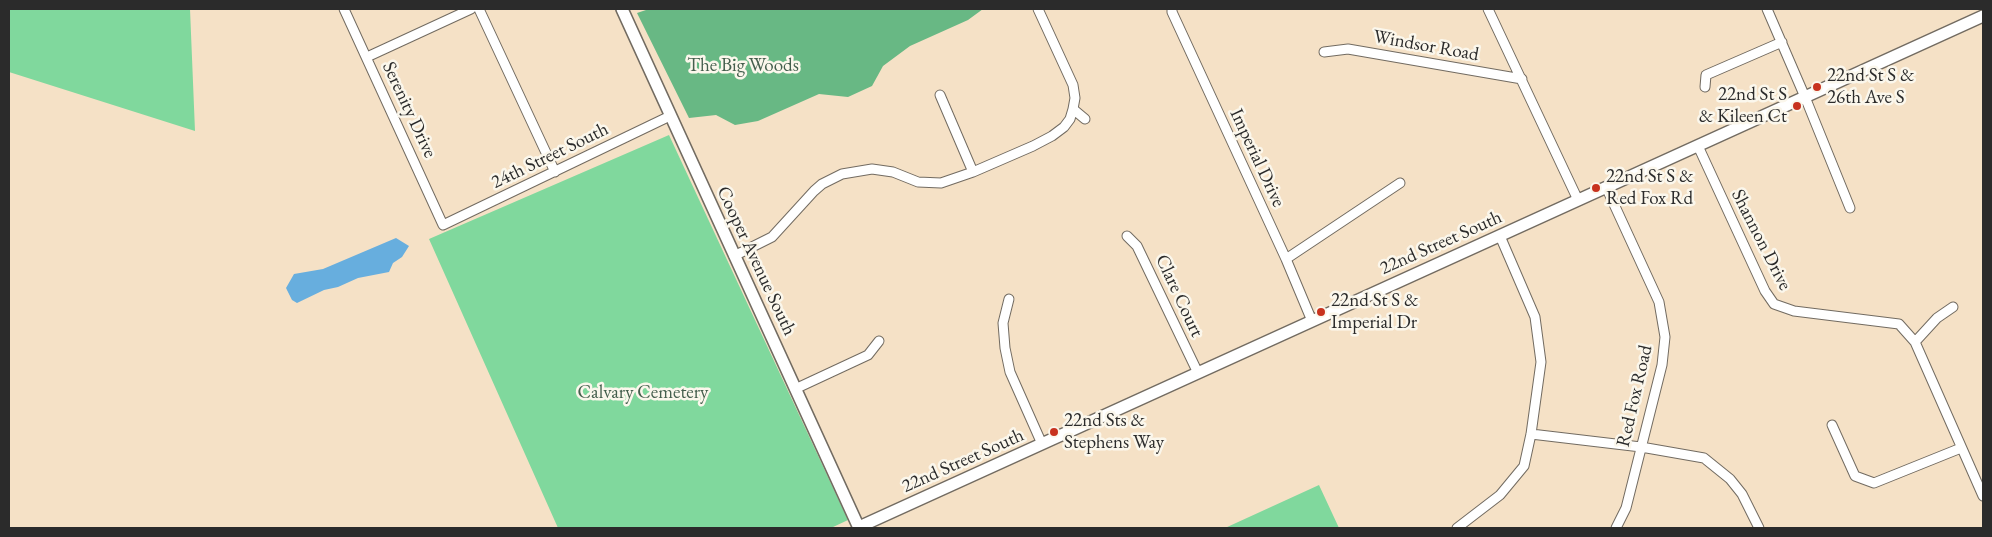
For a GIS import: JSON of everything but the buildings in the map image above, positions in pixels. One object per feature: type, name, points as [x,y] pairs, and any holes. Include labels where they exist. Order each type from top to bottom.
[{"type":"street","name":"Serenity Drive","points":[[344,9],[443,224]]},
{"type":"street","points":[[367,57],[471,9]]},
{"type":"street","points":[[479,9],[555,172]]},
{"type":"street","name":"Cooper Avenue South","points":[[622,9],[859,528]]},
{"type":"street","points":[[734,256],[772,236],[814,191],[822,184],[842,174],[872,169],[893,172],[918,182],[941,183],[973,172],[1052,136],[1064,127],[1070,119],[1073,109],[1075,98],[1073,85],[1038,9]]},
{"type":"street","name":"Imperial Drive","points":[[1172,9],[1286,258],[1312,321]]},
{"type":"street","points":[[1488,9],[1578,200]]},
{"type":"street","points":[[1766,9],[1806,96],[1850,208]]},
{"type":"street","name":"22nd Street South","points":[[859,528],[1578,200],[1607,189],[1983,16]]},
{"type":"street","points":[[1704,87],[1706,75],[1782,42]]},
{"type":"street","name":"Windsor Road","points":[[1324,52],[1348,49],[1522,79]]},
{"type":"street","points":[[940,95],[973,172]]},
{"type":"street","points":[[1073,109],[1085,118]]},
{"type":"street","name":"24th Street South","points":[[443,224],[670,116]]},
{"type":"street","name":"Shannon Drive","points":[[1698,146],[1765,291],[1774,304],[1794,311],[1899,324],[1915,342],[1983,496]]},
{"type":"street","points":[[1286,258],[1400,183]]},
{"type":"street","name":"Red Fox Road","points":[[1607,189],[1659,302],[1665,338],[1662,365],[1626,508],[1616,528]]},
{"type":"street","name":"Clare Court","points":[[1127,236],[1137,246],[1198,373]]},
{"type":"street","points":[[1457,528],[1500,495],[1524,466],[1531,434],[1541,362],[1535,317],[1500,236]]},
{"type":"street","points":[[1008,299],[1003,323],[1005,348],[1010,372],[1042,444]]},
{"type":"street","points":[[1915,342],[1937,318],[1953,307]]},
{"type":"street","points":[[795,389],[868,356],[879,341]]},
{"type":"street","points":[[1832,425],[1855,476],[1874,483],[1961,448]]},
{"type":"street","points":[[1531,434],[1641,447],[1704,458],[1736,486],[1759,528]]},
{"type":"green space","points":[[9,9],[190,9],[195,131],[9,72]]},
{"type":"green space","name":"The Big Woods","points":[[649,9],[983,9],[968,20],[910,46],[883,66],[872,86],[848,97],[819,94],[758,121],[735,125],[716,115],[689,118],[637,13]]},
{"type":"green space","name":"Calvary Cemetery","points":[[669,135],[848,520],[831,528],[558,528],[429,239]]},
{"type":"green space","points":[[1319,485],[1339,528],[1225,528]]},
{"type":"water","points":[[396,238],[409,246],[402,257],[393,263],[389,272],[358,278],[338,287],[324,290],[297,303],[292,300],[286,288],[294,274],[323,269]]},
{"type":"place","name":"22nd St S & 26th Ave S","points":[[1817,87]]},
{"type":"place","name":"22nd St S & Kileen Ct","points":[[1797,106]]},
{"type":"place","name":"22nd St S & Red Fox Rd","points":[[1596,188]]},
{"type":"place","name":"22nd St S & Imperial Dr","points":[[1321,312]]},
{"type":"place","name":"22nd Sts & Stephens Way","points":[[1054,432]]}]
